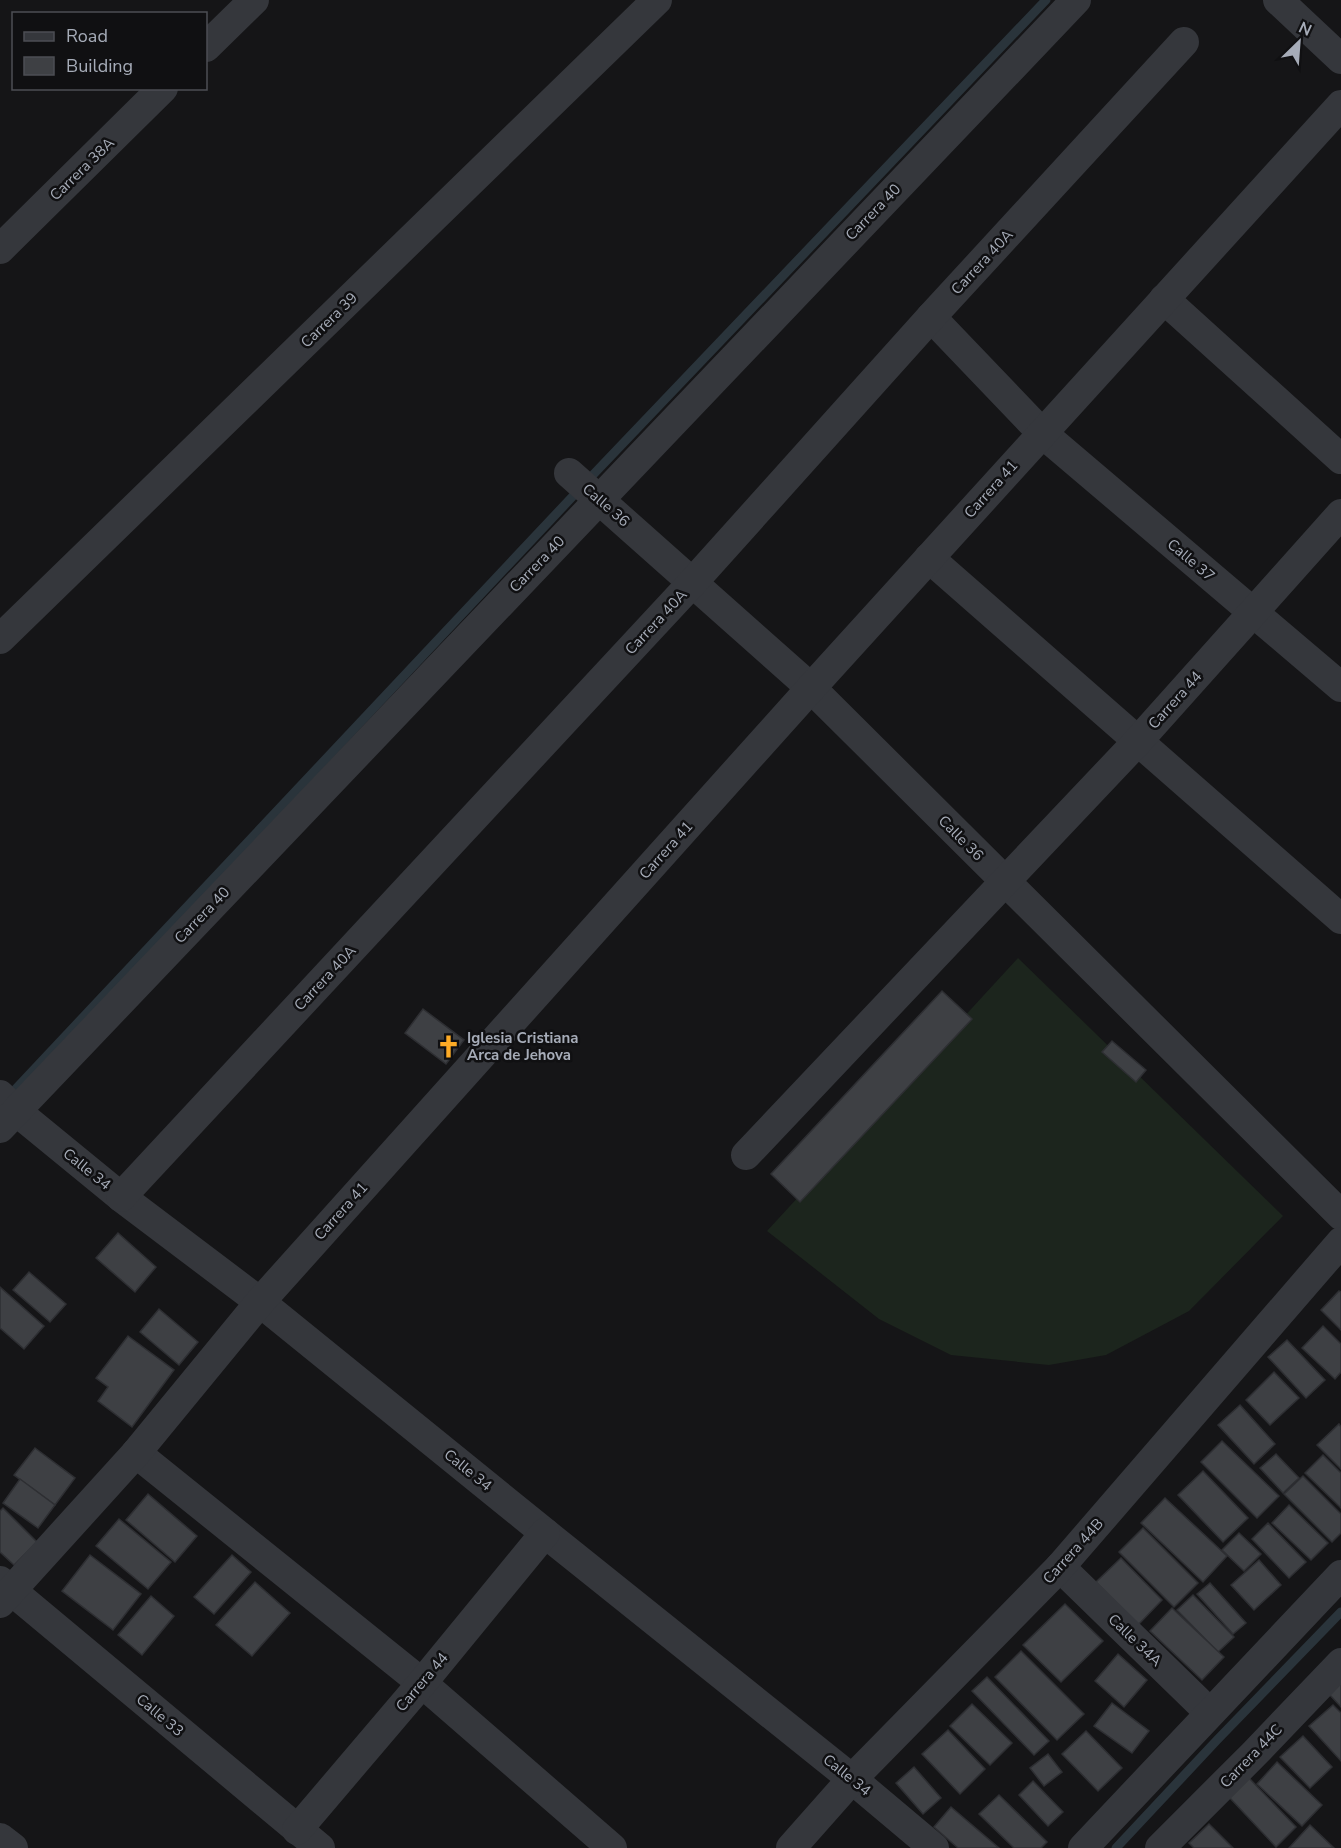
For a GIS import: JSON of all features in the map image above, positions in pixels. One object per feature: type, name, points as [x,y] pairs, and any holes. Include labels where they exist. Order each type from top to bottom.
[{"type":"street","points":[[207,46],[254,0]]},
{"type":"street","name":"Carrera 39","points":[[0,639],[657,0]]},
{"type":"street","name":"Carrera 40","points":[[7,1110],[583,485],[1076,0]]},
{"type":"street","points":[[1278,0],[1341,59]]},
{"type":"street","name":"Carrera 40A","points":[[121,1197],[693,582],[931,317],[1184,42]]},
{"type":"street","name":"Carrera 38A","points":[[0,249],[162,90]]},
{"type":"street","name":"Carrera 41","points":[[4,1591],[136,1453],[260,1302],[811,688],[1341,105]]},
{"type":"street","points":[[1164,299],[1341,459]]},
{"type":"street","name":"Calle 37","points":[[931,317],[1042,433],[1341,687]]},
{"type":"street","name":"Calle 36","points":[[583,485],[811,688],[1341,1215]]},
{"type":"street","name":"Carrera 44","points":[[746,1155],[1138,741],[1341,514]]},
{"type":"street","points":[[929,558],[1341,919]]},
{"type":"street","name":"Calle 34","points":[[7,1110],[260,1302],[852,1779],[934,1848]]},
{"type":"street","name":"Carrera 44B","points":[[791,1848],[852,1779],[1060,1567],[1341,1242]]},
{"type":"street","points":[[136,1453],[422,1683],[612,1848]]},
{"type":"street","name":"Carrera 44","points":[[297,1830],[545,1533]]},
{"type":"street","name":"Calle 34A","points":[[1060,1567],[1210,1713]]},
{"type":"street","points":[[1083,1848],[1341,1575]]},
{"type":"street","name":"Calle 33","points":[[4,1591],[320,1848]]},
{"type":"street","name":"Carrera 44C","points":[[1160,1848],[1341,1663]]},
{"type":"street","points":[[0,1838],[14,1848]]},
{"type":"shaded area","points":[[1018,958],[1283,1216],[1189,1311],[1106,1355],[1049,1365],[951,1355],[879,1319],[767,1231]]},
{"type":"building","points":[[942,991],[972,1019],[800,1202],[771,1174]]},
{"type":"building","points":[[423,1009],[464,1040],[446,1064],[405,1033]]},
{"type":"building","points":[[1112,1041],[1146,1070],[1136,1082],[1102,1052]]},
{"type":"building","points":[[118,1233],[156,1267],[135,1292],[96,1258]]},
{"type":"building","points":[[29,1272],[66,1304],[50,1322],[13,1290]]},
{"type":"building","points":[[0,1287],[44,1326],[24,1349],[0,1328]]},
{"type":"building","points":[[1339,1291],[1341,1292],[1341,1330],[1321,1310]]},
{"type":"building","points":[[159,1309],[198,1342],[179,1365],[140,1332]]},
{"type":"building","points":[[1323,1326],[1341,1344],[1341,1372],[1335,1379],[1302,1348]]},
{"type":"building","points":[[128,1336],[174,1370],[132,1427],[98,1401],[108,1387],[96,1378]]},
{"type":"building","points":[[1287,1340],[1325,1380],[1306,1398],[1268,1357]]},
{"type":"building","points":[[1274,1372],[1299,1398],[1270,1425],[1246,1400]]},
{"type":"building","points":[[1240,1405],[1275,1444],[1254,1464],[1218,1425]]},
{"type":"building","points":[[1339,1424],[1341,1427],[1341,1469],[1317,1445]]},
{"type":"building","points":[[1222,1441],[1279,1496],[1257,1518],[1201,1462]]},
{"type":"building","points":[[35,1448],[75,1478],[55,1505],[14,1475]]},
{"type":"building","points":[[1276,1454],[1299,1478],[1283,1493],[1260,1468]]},
{"type":"building","points":[[1323,1455],[1341,1473],[1341,1508],[1305,1473]]},
{"type":"building","points":[[1203,1471],[1248,1518],[1223,1542],[1178,1495]]},
{"type":"building","points":[[1303,1476],[1341,1514],[1341,1533],[1332,1542],[1284,1494]]},
{"type":"building","points":[[20,1479],[55,1505],[38,1528],[3,1503]]},
{"type":"building","points":[[148,1494],[197,1536],[175,1562],[126,1520]]},
{"type":"building","points":[[1165,1498],[1227,1556],[1203,1582],[1141,1523]]},
{"type":"building","points":[[1289,1505],[1328,1543],[1311,1560],[1272,1523]]},
{"type":"building","points":[[3,1508],[37,1542],[14,1565],[0,1552],[0,1511]]},
{"type":"building","points":[[119,1519],[171,1562],[148,1589],[96,1546]]},
{"type":"building","points":[[1268,1523],[1306,1562],[1289,1578],[1252,1539]]},
{"type":"building","points":[[1143,1528],[1198,1583],[1174,1607],[1119,1552]]},
{"type":"building","points":[[1239,1533],[1261,1554],[1244,1571],[1222,1550]]},
{"type":"building","points":[[90,1555],[141,1594],[113,1630],[62,1591]]},
{"type":"building","points":[[232,1555],[251,1572],[214,1614],[194,1597]]},
{"type":"building","points":[[1121,1558],[1162,1600],[1138,1625],[1096,1582]]},
{"type":"building","points":[[1259,1560],[1281,1585],[1254,1610],[1231,1585]]},
{"type":"building","points":[[255,1582],[290,1613],[252,1656],[216,1625]]},
{"type":"building","points":[[1210,1583],[1246,1623],[1233,1634],[1197,1594]]},
{"type":"building","points":[[1193,1595],[1234,1637],[1218,1652],[1177,1610]]},
{"type":"building","points":[[151,1596],[174,1616],[142,1655],[118,1635]]},
{"type":"building","points":[[1065,1604],[1103,1641],[1061,1682],[1023,1645]]},
{"type":"building","points":[[1172,1608],[1224,1657],[1202,1680],[1150,1631]]},
{"type":"building","points":[[1021,1651],[1084,1714],[1057,1740],[995,1677]]},
{"type":"building","points":[[1118,1654],[1147,1680],[1124,1707],[1095,1681]]},
{"type":"building","points":[[987,1677],[1049,1741],[1034,1755],[972,1691]]},
{"type":"building","points":[[1341,1683],[1341,1707],[1329,1694]]},
{"type":"building","points":[[1112,1703],[1149,1731],[1132,1753],[1094,1726]]},
{"type":"building","points":[[972,1704],[1012,1743],[990,1765],[950,1726]]},
{"type":"building","points":[[1333,1705],[1341,1713],[1341,1761],[1309,1726]]},
{"type":"building","points":[[948,1730],[985,1769],[960,1794],[922,1754]]},
{"type":"building","points":[[1086,1731],[1122,1768],[1098,1791],[1062,1754]]},
{"type":"building","points":[[1303,1736],[1332,1767],[1310,1788],[1280,1757]]},
{"type":"building","points":[[1048,1754],[1062,1772],[1044,1786],[1030,1768]]},
{"type":"building","points":[[1277,1762],[1322,1805],[1302,1826],[1257,1784]]},
{"type":"building","points":[[914,1767],[941,1798],[923,1814],[896,1783]]},
{"type":"building","points":[[1249,1778],[1296,1827],[1276,1847],[1229,1797]]},
{"type":"building","points":[[1033,1781],[1063,1812],[1048,1826],[1019,1795]]},
{"type":"building","points":[[999,1795],[1047,1842],[1041,1848],[1014,1848],[979,1814]]},
{"type":"building","points":[[951,1807],[999,1848],[958,1848],[934,1827]]},
{"type":"building","points":[[1209,1824],[1233,1848],[1194,1848],[1189,1843]]},
{"type":"building","points":[[1310,1825],[1334,1848],[1289,1848]]},
{"type":"waterway","points":[[9,1096],[589,479],[1046,0]]},
{"type":"waterway","points":[[1116,1848],[1341,1612]]},
{"type":"place","name":"Iglesia Cristiana Arca de Jehova","points":[[449,1047]]}]
